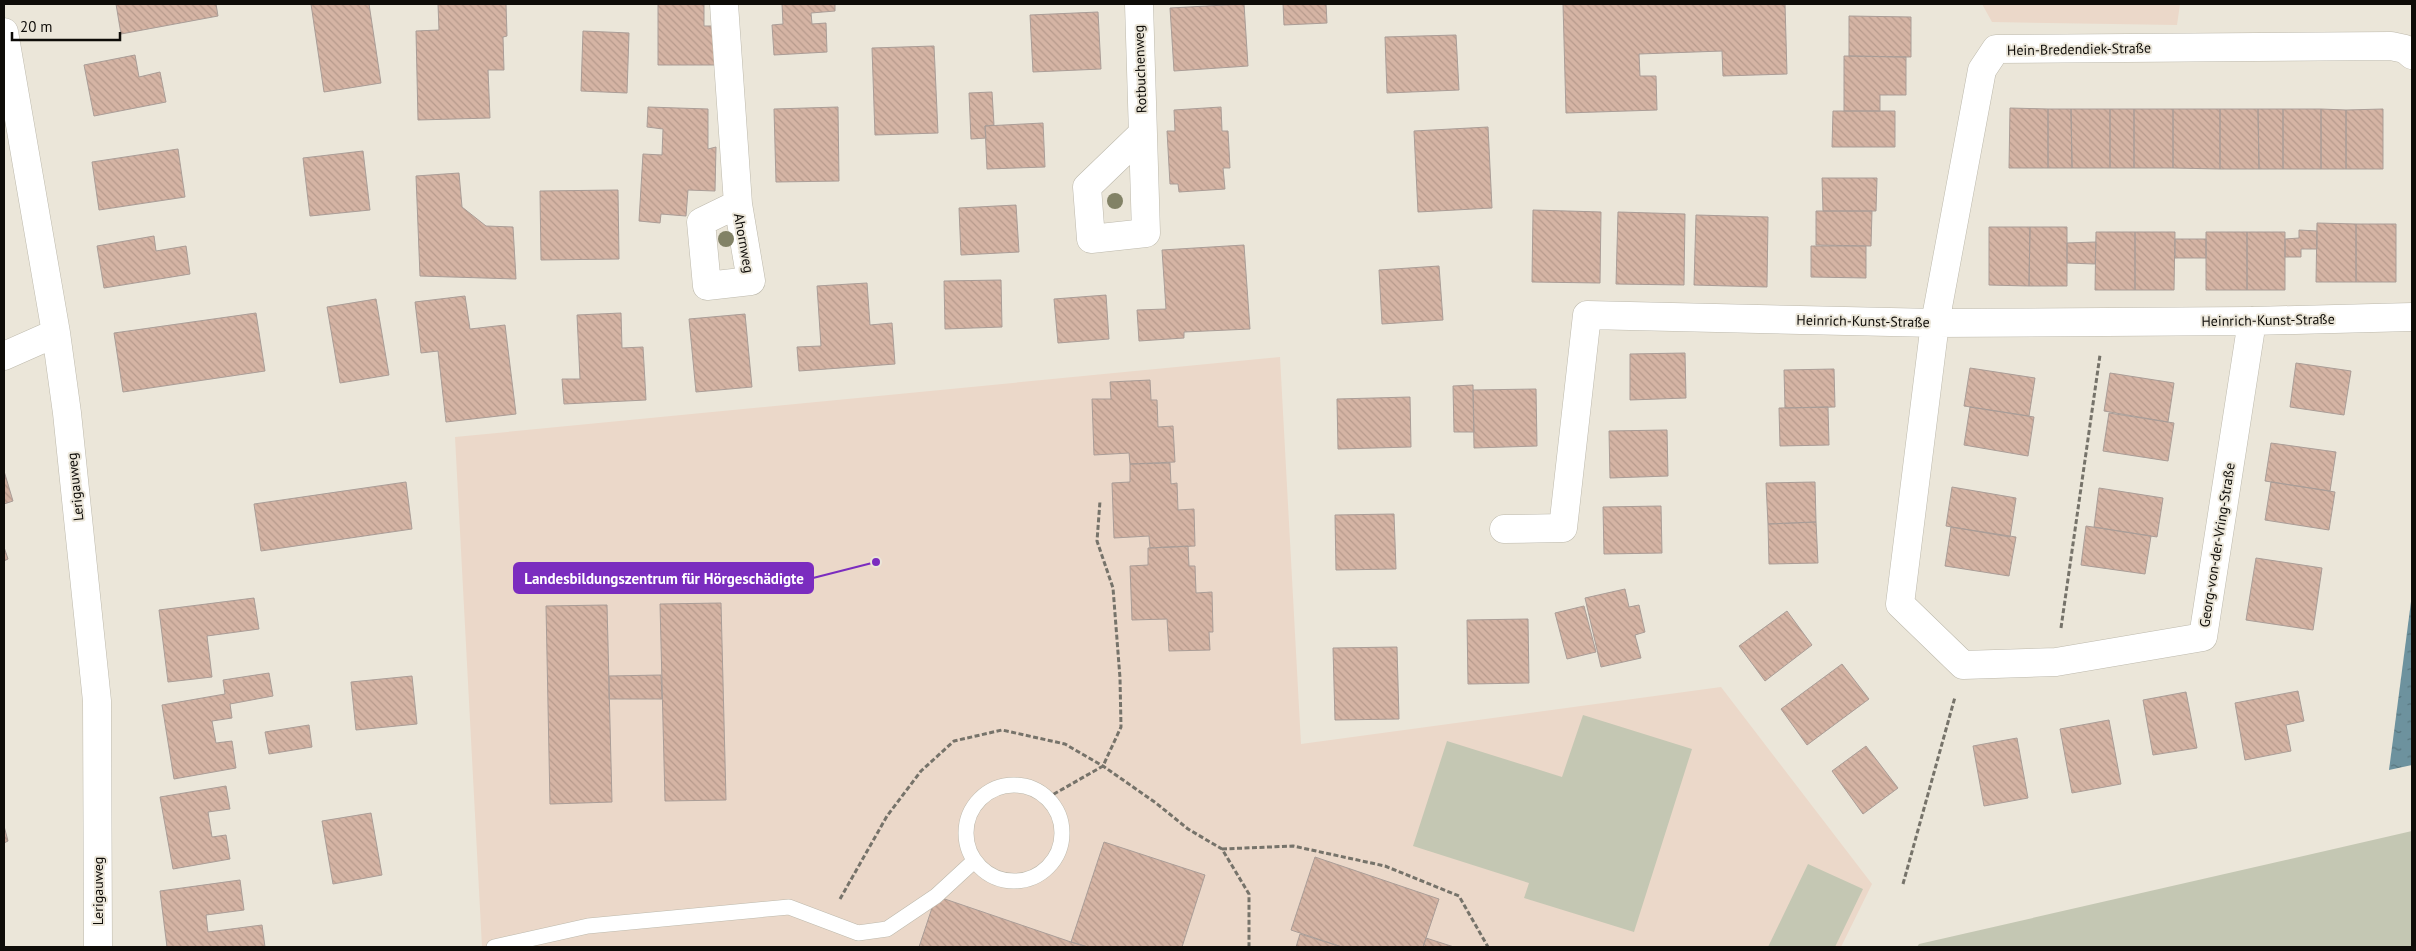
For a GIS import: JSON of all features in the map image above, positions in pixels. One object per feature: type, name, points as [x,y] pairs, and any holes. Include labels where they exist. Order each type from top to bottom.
[{"type":"street","name":"Ahornweg","points":[[724,4],[738,204]]},
{"type":"street","name":"Rotbuchenweg","points":[[1139,4],[1142,134]]},
{"type":"street","name":"Lerigauweg","points":[[4,32],[56,333],[67,413],[97,701],[98,947]]},
{"type":"street","name":"Hein-Bredendiek-Straße","points":[[1935,323],[1982,70],[1996,49],[2392,46],[2406,49],[2412,55]]},
{"type":"street","name":"Heinrich-Kunst-Straße","points":[[1504,529],[1563,528],[1588,315],[1935,323],[2252,321],[2412,317]]},
{"type":"street","name":"Georg-von-der-Vring-Straße","points":[[1963,665],[2056,662],[2203,637],[2252,321]]},
{"type":"street","points":[[1935,323],[1900,604],[1963,665]]},
{"type":"street","points":[[4,356],[56,333]]},
{"type":"lane","points":[[1018,785],[1033,789],[1047,798],[1056,811],[1061,826],[1061,842],[1055,857],[1045,869],[1032,877],[1016,881],[1000,879],[986,872],[974,861],[968,847],[966,831],[969,816],[976,802],[988,792],[1003,786],[1018,785]]},
{"type":"lane","points":[[494,947],[588,926],[789,907],[858,932],[887,929],[936,896],[974,861]]},
{"type":"path","points":[[2056,662],[2104,322]]},
{"type":"path","points":[[1047,798],[1103,766],[1121,727],[1120,678],[1113,588],[1097,541],[1100,501]]},
{"type":"path","points":[[1904,884],[1963,665]]},
{"type":"path","points":[[828,920],[887,816],[921,771],[954,741],[1002,730],[1065,744],[1103,766],[1156,803],[1188,829],[1222,849],[1250,894],[1249,947]]},
{"type":"path","points":[[1222,849],[1293,846],[1385,866],[1459,896],[1488,947]]},
{"type":"shaded area","points":[[1982,4],[2180,4],[2177,25],[1992,22]]},
{"type":"shaded area","points":[[1280,357],[1301,744],[1721,687],[1872,884],[1841,947],[482,947],[455,437]]},
{"type":"green space","points":[[1583,715],[1692,749],[1634,932],[1524,898],[1529,883],[1413,846],[1447,741],[1562,777]]},
{"type":"green space","points":[[2412,831],[2412,947],[1917,947],[1919,944]]},
{"type":"green space","points":[[1808,864],[1863,889],[1835,947],[1768,947]]},
{"type":"water","points":[[2412,594],[2412,765],[2389,770]]},
{"type":"building","points":[[116,4],[216,4],[218,16],[121,34]]},
{"type":"building","points":[[311,4],[369,4],[381,83],[324,92]]},
{"type":"building","points":[[438,4],[506,4],[507,36],[503,37],[504,70],[488,70],[490,118],[418,120],[416,31],[439,30]]},
{"type":"building","points":[[658,4],[704,4],[704,26],[716,26],[716,65],[658,65]]},
{"type":"building","points":[[782,4],[835,4],[835,11],[811,13],[812,24],[826,23],[827,52],[774,55],[772,25],[783,24]]},
{"type":"building","points":[[1244,4],[1248,66],[1174,71],[1170,8]]},
{"type":"building","points":[[1283,4],[1326,4],[1327,23],[1284,25]]},
{"type":"building","points":[[1563,4],[1785,4],[1787,74],[1723,76],[1722,51],[1639,54],[1640,76],[1656,76],[1657,110],[1566,113]]},
{"type":"building","points":[[1098,12],[1101,69],[1033,72],[1030,15]]},
{"type":"building","points":[[1849,16],[1911,17],[1911,57],[1849,56]]},
{"type":"building","points":[[583,31],[629,33],[627,93],[581,91]]},
{"type":"building","points":[[1456,35],[1459,90],[1387,93],[1385,37]]},
{"type":"building","points":[[934,46],[938,133],[875,135],[872,48]]},
{"type":"building","points":[[135,55],[139,77],[160,72],[166,102],[94,116],[84,65]]},
{"type":"building","points":[[1844,56],[1906,57],[1906,95],[1880,95],[1880,111],[1844,111]]},
{"type":"building","points":[[992,92],[994,125],[985,126],[986,138],[971,139],[969,93]]},
{"type":"building","points":[[648,107],[708,109],[708,149],[716,147],[715,191],[688,190],[686,216],[661,214],[660,223],[639,221],[643,154],[662,155],[663,129],[647,127]]},
{"type":"building","points":[[838,107],[839,181],[776,182],[774,109]]},
{"type":"building","points":[[1221,107],[1222,131],[1228,131],[1230,168],[1223,168],[1225,189],[1179,192],[1178,184],[1170,184],[1167,131],[1175,131],[1174,110]]},
{"type":"building","points":[[2010,108],[2048,109],[2048,168],[2009,168]]},
{"type":"building","points":[[2048,109],[2071,109],[2072,168],[2048,168]]},
{"type":"building","points":[[2071,109],[2110,109],[2110,168],[2072,168]]},
{"type":"building","points":[[2110,109],[2134,109],[2134,168],[2110,168]]},
{"type":"building","points":[[2134,109],[2173,109],[2173,168],[2134,168]]},
{"type":"building","points":[[2173,109],[2220,109],[2220,169],[2173,168]]},
{"type":"building","points":[[2220,109],[2258,109],[2259,169],[2220,169]]},
{"type":"building","points":[[2258,109],[2283,109],[2283,169],[2259,169]]},
{"type":"building","points":[[2283,109],[2321,109],[2321,169],[2283,169]]},
{"type":"building","points":[[2321,109],[2346,110],[2346,169],[2321,169]]},
{"type":"building","points":[[2383,109],[2383,169],[2346,169],[2346,110]]},
{"type":"building","points":[[1833,111],[1895,111],[1895,147],[1832,147]]},
{"type":"building","points":[[1043,123],[1045,167],[987,169],[985,126]]},
{"type":"building","points":[[1488,127],[1492,208],[1418,212],[1414,131]]},
{"type":"building","points":[[178,149],[185,197],[99,210],[92,162]]},
{"type":"building","points":[[363,151],[370,210],[310,216],[303,158]]},
{"type":"building","points":[[459,173],[462,207],[486,226],[513,227],[516,279],[420,276],[416,176]]},
{"type":"building","points":[[1822,178],[1877,178],[1876,211],[1823,211]]},
{"type":"building","points":[[618,190],[619,259],[541,260],[540,191]]},
{"type":"building","points":[[1016,205],[1019,252],[961,255],[959,208]]},
{"type":"building","points":[[1533,210],[1601,212],[1600,283],[1532,282]]},
{"type":"building","points":[[1816,211],[1872,211],[1871,246],[1816,245]]},
{"type":"building","points":[[1618,212],[1685,214],[1684,285],[1616,284]]},
{"type":"building","points":[[1696,215],[1768,217],[1767,287],[1694,285]]},
{"type":"building","points":[[2317,223],[2356,224],[2356,282],[2316,282]]},
{"type":"building","points":[[2356,224],[2396,224],[2396,282],[2356,282]]},
{"type":"building","points":[[1989,227],[2030,227],[2029,286],[1989,285]]},
{"type":"building","points":[[2030,227],[2067,227],[2067,286],[2029,286]]},
{"type":"building","points":[[2299,230],[2317,231],[2317,249],[2301,249],[2301,257],[2285,257],[2285,239],[2299,238]]},
{"type":"building","points":[[2096,232],[2135,232],[2135,290],[2095,290]]},
{"type":"building","points":[[2135,232],[2175,232],[2174,290],[2135,290]]},
{"type":"building","points":[[2206,232],[2247,232],[2247,290],[2206,290]]},
{"type":"building","points":[[2247,232],[2285,232],[2285,290],[2247,290]]},
{"type":"building","points":[[154,236],[156,251],[186,246],[190,274],[104,288],[97,246]]},
{"type":"building","points":[[2175,239],[2206,239],[2206,258],[2175,258]]},
{"type":"building","points":[[2096,242],[2095,264],[2067,263],[2067,243]]},
{"type":"building","points":[[1244,245],[1250,329],[1184,332],[1184,338],[1139,341],[1137,310],[1166,309],[1162,250]]},
{"type":"building","points":[[1811,246],[1866,246],[1866,278],[1811,277]]},
{"type":"building","points":[[1439,266],[1443,320],[1382,324],[1379,270]]},
{"type":"building","points":[[1001,280],[1002,327],[945,329],[944,281]]},
{"type":"building","points":[[867,283],[870,325],[892,323],[895,364],[799,371],[797,347],[821,346],[817,286]]},
{"type":"building","points":[[1106,295],[1109,339],[1058,343],[1054,299]]},
{"type":"building","points":[[465,296],[470,329],[505,325],[516,414],[446,422],[438,351],[421,353],[415,302]]},
{"type":"building","points":[[376,299],[389,375],[340,383],[327,307]]},
{"type":"building","points":[[256,313],[265,371],[123,392],[114,333]]},
{"type":"building","points":[[621,313],[622,348],[643,347],[646,400],[564,404],[562,379],[580,379],[577,315]]},
{"type":"building","points":[[745,314],[752,387],[696,392],[689,319]]},
{"type":"building","points":[[1685,353],[1686,398],[1630,400],[1630,354]]},
{"type":"building","points":[[2296,363],[2351,371],[2344,415],[2290,407]]},
{"type":"building","points":[[1970,368],[2035,378],[2029,416],[1964,406]]},
{"type":"building","points":[[1834,369],[1835,407],[1785,408],[1784,370]]},
{"type":"building","points":[[2110,373],[2174,383],[2168,422],[2104,411]]},
{"type":"building","points":[[1150,380],[1151,400],[1157,400],[1158,427],[1173,426],[1175,462],[1130,464],[1129,453],[1094,455],[1092,399],[1111,399],[1110,382]]},
{"type":"building","points":[[1473,385],[1474,432],[1454,432],[1453,386]]},
{"type":"building","points":[[1536,389],[1537,446],[1474,448],[1473,390]]},
{"type":"building","points":[[1410,397],[1411,447],[1338,449],[1337,399]]},
{"type":"building","points":[[1828,407],[1829,445],[1780,446],[1779,408]]},
{"type":"building","points":[[1970,407],[2034,417],[2028,456],[1964,445]]},
{"type":"building","points":[[2109,413],[2174,423],[2168,461],[2103,451]]},
{"type":"building","points":[[1667,430],[1668,476],[1610,478],[1609,431]]},
{"type":"building","points":[[2271,443],[2336,452],[2330,491],[2265,481]]},
{"type":"building","points":[[1170,463],[1171,484],[1177,483],[1178,510],[1194,509],[1195,546],[1150,548],[1149,536],[1114,538],[1112,483],[1130,482],[1130,464]]},
{"type":"building","points":[[4,471],[13,501],[4,504]]},
{"type":"building","points":[[406,482],[412,529],[261,551],[254,504]]},
{"type":"building","points":[[1815,482],[1816,522],[1768,524],[1766,483]]},
{"type":"building","points":[[2271,482],[2335,492],[2329,530],[2265,520]]},
{"type":"building","points":[[1952,487],[2016,498],[2010,537],[1946,526]]},
{"type":"building","points":[[2099,488],[2163,498],[2157,537],[2094,527]]},
{"type":"building","points":[[1661,506],[1662,553],[1604,554],[1603,507]]},
{"type":"building","points":[[1394,514],[1396,569],[1336,570],[1335,515]]},
{"type":"building","points":[[1816,522],[1818,563],[1769,564],[1768,524]]},
{"type":"building","points":[[2086,526],[2151,536],[2145,574],[2081,565]]},
{"type":"building","points":[[1951,527],[2016,537],[2009,576],[1945,566]]},
{"type":"building","points":[[1188,546],[1189,566],[1195,566],[1196,593],[1212,592],[1213,632],[1209,632],[1210,650],[1169,651],[1167,619],[1132,620],[1130,566],[1148,565],[1148,548]]},
{"type":"building","points":[[4,547],[8,559],[4,561]]},
{"type":"building","points":[[2256,558],[2322,568],[2313,630],[2246,620]]},
{"type":"building","points":[[1625,589],[1629,607],[1639,605],[1645,632],[1635,635],[1641,658],[1601,667],[1585,598]]},
{"type":"building","points":[[254,598],[259,629],[207,636],[212,677],[168,682],[159,610]]},
{"type":"building","points":[[721,603],[726,800],[665,801],[660,604]]},
{"type":"building","points":[[607,605],[612,802],[550,804],[546,606]]},
{"type":"building","points":[[1584,606],[1596,652],[1567,659],[1555,613]]},
{"type":"building","points":[[1787,611],[1812,645],[1765,681],[1739,646]]},
{"type":"building","points":[[1528,619],[1529,683],[1468,684],[1467,620]]},
{"type":"building","points":[[1397,647],[1399,719],[1335,720],[1333,648]]},
{"type":"building","points":[[1842,664],[1869,699],[1807,745],[1781,709]]},
{"type":"building","points":[[269,673],[273,696],[230,704],[232,718],[212,721],[216,743],[232,741],[236,768],[174,779],[162,705],[225,694],[223,680]]},
{"type":"building","points":[[661,675],[662,699],[609,699],[609,676]]},
{"type":"building","points":[[412,676],[417,724],[356,730],[351,682]]},
{"type":"building","points":[[2298,691],[2304,721],[2286,725],[2291,751],[2245,760],[2235,703]]},
{"type":"building","points":[[2186,692],[2197,748],[2153,755],[2143,700]]},
{"type":"building","points":[[2109,720],[2121,784],[2072,793],[2060,729]]},
{"type":"building","points":[[309,725],[312,747],[269,754],[265,732]]},
{"type":"building","points":[[2017,738],[2028,798],[1984,806],[1973,746]]},
{"type":"building","points":[[1866,746],[1898,788],[1863,814],[1832,771]]},
{"type":"building","points":[[226,786],[230,809],[208,812],[212,837],[226,835],[230,859],[173,869],[160,797]]},
{"type":"building","points":[[371,813],[382,875],[333,884],[322,821]]},
{"type":"building","points":[[4,826],[8,841],[4,843]]},
{"type":"building","points":[[1104,842],[1205,875],[1182,947],[1088,947],[1071,942]]},
{"type":"building","points":[[1315,857],[1439,899],[1423,947],[1342,947],[1291,930]]},
{"type":"building","points":[[240,880],[244,910],[206,915],[208,932],[262,925],[265,947],[167,947],[160,891]]},
{"type":"building","points":[[936,896],[1071,942],[1088,947],[919,947]]},
{"type":"building","points":[[1300,934],[1342,947],[1296,947]]},
{"type":"building","points":[[1426,938],[1454,947],[1423,947]]},
{"type":"place","name":"Landesbildungszentrum für Hörgeschädigte","points":[[876,562]]}]
